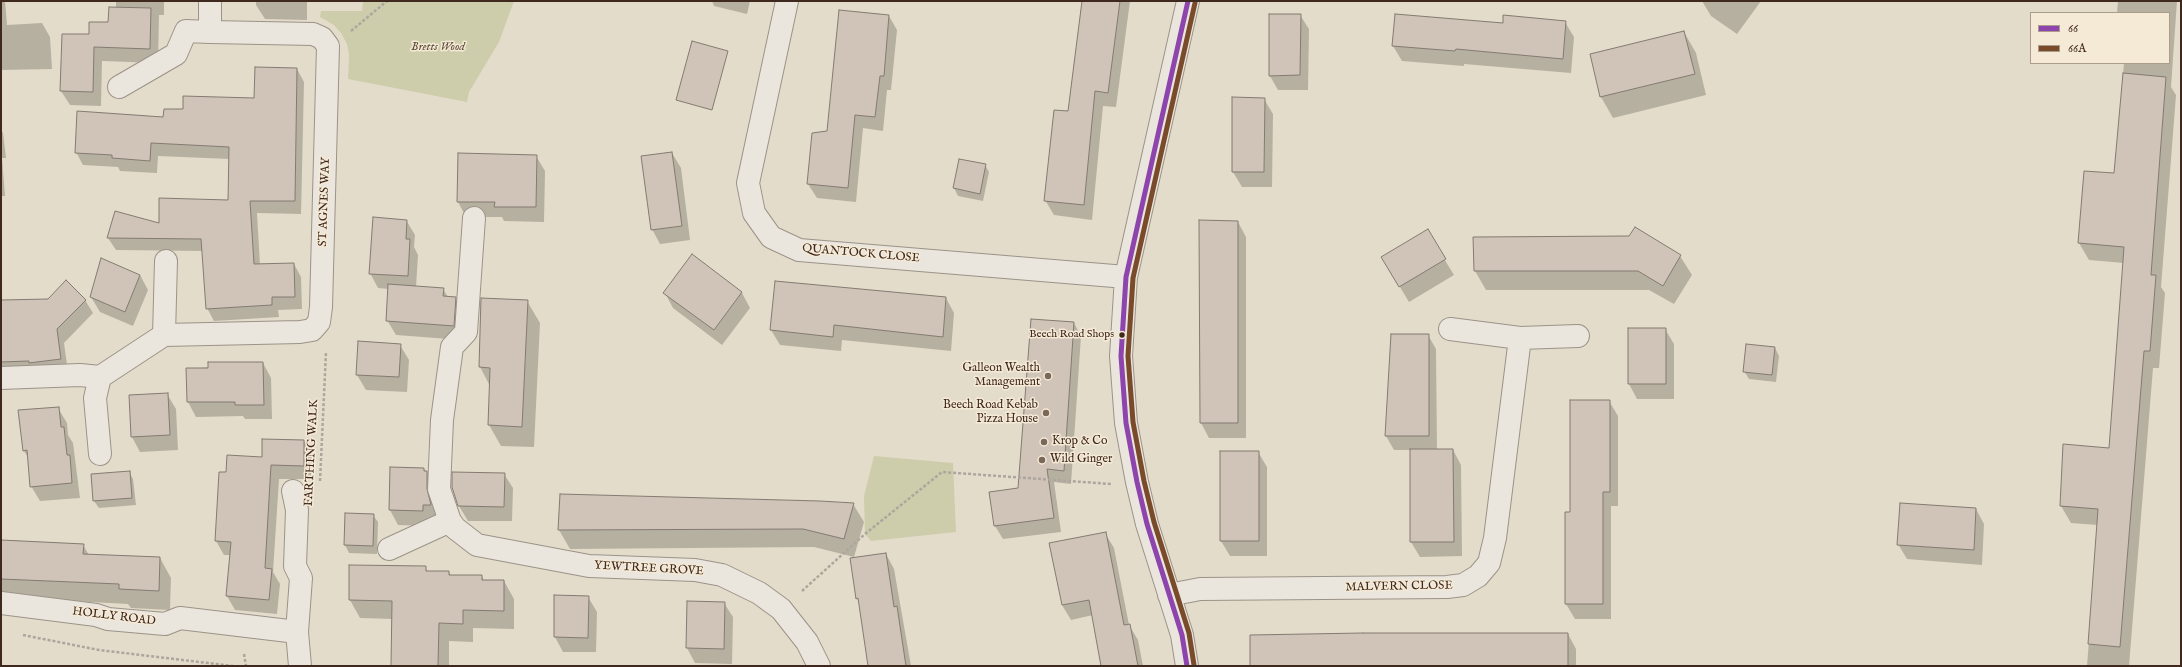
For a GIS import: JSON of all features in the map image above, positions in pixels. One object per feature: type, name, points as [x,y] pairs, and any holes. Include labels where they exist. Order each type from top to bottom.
[{"type":"street","points":[[210,1],[210,32]]},
{"type":"street","name":"QUANTOCK CLOSE","points":[[787,1],[748,184],[754,214],[771,237],[799,250],[1126,277]]},
{"type":"street","points":[[1187,666],[1182,635],[1137,482],[1126,423],[1121,356],[1126,277],[1188,1]]},
{"type":"street","points":[[119,87],[176,54],[186,31],[313,34],[322,38],[328,46]]},
{"type":"street","name":"ST AGNES WAY","points":[[312,330],[319,322],[321,307],[328,46]]},
{"type":"street","name":"YEWTREE GROVE","points":[[474,218],[466,332],[452,347],[442,420],[439,489],[450,521],[455,528],[478,545],[589,566],[695,570],[722,575],[759,593],[781,609],[807,642],[819,666]]},
{"type":"street","points":[[164,335],[166,261]]},
{"type":"street","points":[[1450,329],[1520,338],[1578,336]]},
{"type":"street","points":[[1,378],[80,375],[100,377],[164,335],[300,332],[312,330]]},
{"type":"street","name":"MALVERN CLOSE","points":[[1169,595],[1200,589],[1447,587],[1463,585],[1478,576],[1489,563],[1495,538],[1520,338]]},
{"type":"street","points":[[100,377],[95,398],[100,454]]},
{"type":"street","points":[[293,491],[298,510],[295,566],[301,578],[297,632],[300,666]]},
{"type":"street","points":[[389,549],[450,521]]},
{"type":"street","name":"HOLLY ROAD","points":[[1,603],[96,615],[108,619],[164,624],[180,618],[297,632]]},
{"type":"path","points":[[328,46],[387,1]]},
{"type":"path","name":"FARTHING WALK","points":[[312,330],[327,348],[319,488]]},
{"type":"path","points":[[781,609],[865,534],[942,472],[1111,484],[1137,482]]},
{"type":"path","points":[[16,634],[99,650],[233,666]]},
{"type":"green space","name":"Bretts Wood","points":[[363,1],[514,1],[499,42],[469,92],[467,102],[348,79],[349,55],[347,44],[341,33],[334,25],[320,17],[321,11],[362,11]]},
{"type":"green space","points":[[874,456],[953,463],[956,532],[871,541],[865,534],[864,496]]},
{"type":"building","points":[[1082,1],[1120,1],[1108,93],[1095,91],[1084,205],[1044,201],[1054,110],[1068,111]]},
{"type":"building","points":[[109,7],[151,8],[150,49],[94,47],[93,92],[60,91],[62,34],[89,34],[89,22],[108,22]]},
{"type":"building","points":[[839,10],[889,15],[884,76],[880,76],[875,117],[855,115],[848,188],[807,184],[812,133],[827,131]]},
{"type":"building","points":[[1269,14],[1301,14],[1300,75],[1269,76]]},
{"type":"building","points":[[1395,14],[1503,23],[1503,15],[1566,21],[1563,59],[1456,49],[1455,51],[1392,46]]},
{"type":"building","points":[[1684,31],[1695,74],[1600,97],[1590,54]]},
{"type":"building","points":[[692,41],[728,51],[712,110],[676,100]]},
{"type":"building","points":[[255,67],[297,68],[295,201],[250,201],[254,264],[294,263],[295,297],[272,297],[272,305],[206,309],[201,239],[107,238],[115,211],[159,223],[159,198],[228,200],[229,147],[151,143],[150,161],[112,158],[112,155],[75,153],[77,111],[163,117],[164,109],[183,109],[183,96],[254,98]]},
{"type":"building","points":[[2123,73],[2166,77],[2151,275],[2156,275],[2150,351],[2144,351],[2120,647],[2088,644],[2098,509],[2060,506],[2063,444],[2109,448],[2124,247],[2078,243],[2084,171],[2114,173]]},
{"type":"building","points":[[1232,97],[1265,98],[1264,172],[1232,172]]},
{"type":"building","points":[[672,152],[682,226],[651,230],[641,156]]},
{"type":"building","points":[[458,153],[537,155],[536,207],[494,207],[495,202],[457,202]]},
{"type":"building","points":[[959,159],[986,164],[980,194],[953,188]]},
{"type":"building","points":[[373,217],[407,220],[406,239],[410,239],[408,276],[369,274]]},
{"type":"building","points":[[1199,220],[1238,221],[1238,423],[1200,423]]},
{"type":"building","points":[[1635,227],[1681,255],[1663,286],[1638,271],[1474,271],[1473,237],[1629,236]]},
{"type":"building","points":[[1428,229],[1446,259],[1399,287],[1381,257]]},
{"type":"building","points":[[692,254],[742,292],[714,330],[663,293]]},
{"type":"building","points":[[101,258],[140,275],[125,312],[90,297]]},
{"type":"building","points":[[66,280],[86,300],[57,329],[61,359],[29,363],[29,361],[1,362],[1,300],[48,299]]},
{"type":"building","points":[[775,281],[946,297],[943,337],[834,325],[833,337],[770,330]]},
{"type":"building","points":[[388,284],[444,288],[443,296],[456,297],[454,326],[386,321]]},
{"type":"building","points":[[481,298],[528,300],[522,427],[488,425],[490,368],[479,367]]},
{"type":"building","points":[[1031,319],[1074,322],[1064,471],[1047,469],[1054,518],[994,526],[989,492],[1018,488]]},
{"type":"building","points":[[1628,328],[1666,328],[1666,384],[1628,384]]},
{"type":"building","points":[[1391,334],[1429,334],[1429,436],[1385,436]]},
{"type":"building","points":[[358,341],[401,344],[399,377],[356,375]]},
{"type":"building","points":[[1746,344],[1775,347],[1772,375],[1743,372]]},
{"type":"building","points":[[208,362],[263,362],[264,405],[235,405],[235,402],[187,402],[186,368],[208,368]]},
{"type":"building","points":[[168,393],[170,435],[131,437],[129,395]]},
{"type":"building","points":[[1570,400],[1610,400],[1610,492],[1603,492],[1603,604],[1565,604],[1565,512],[1570,512]]},
{"type":"building","points":[[59,407],[61,427],[64,427],[67,455],[70,455],[72,483],[30,487],[27,450],[23,451],[18,410]]},
{"type":"building","points":[[262,439],[304,440],[304,466],[271,465],[265,568],[272,569],[269,600],[226,596],[231,542],[215,541],[219,472],[226,472],[227,455],[262,457]]},
{"type":"building","points":[[1410,449],[1453,449],[1454,542],[1410,542]]},
{"type":"building","points":[[1220,451],[1259,451],[1259,541],[1220,541]]},
{"type":"building","points":[[390,467],[424,468],[424,471],[427,471],[427,489],[431,505],[423,505],[423,511],[389,510]]},
{"type":"building","points":[[130,471],[132,498],[93,501],[91,474]]},
{"type":"building","points":[[452,472],[505,473],[504,507],[458,506],[452,487]]},
{"type":"building","points":[[560,494],[854,503],[844,539],[803,529],[558,530]]},
{"type":"building","points":[[1900,503],[1976,508],[1974,550],[1897,545]]},
{"type":"building","points":[[345,513],[374,514],[373,546],[344,545]]},
{"type":"building","points":[[1106,532],[1124,625],[1130,624],[1138,666],[1101,666],[1089,600],[1062,605],[1049,543]]},
{"type":"building","points":[[1,540],[84,544],[83,554],[160,557],[159,591],[119,589],[119,584],[1,579]]},
{"type":"building","points":[[886,553],[894,607],[897,606],[906,666],[868,666],[858,598],[856,599],[850,558]]},
{"type":"building","points":[[349,565],[426,566],[426,571],[449,571],[449,575],[482,575],[482,580],[504,580],[504,611],[463,610],[463,624],[439,623],[438,666],[391,666],[392,601],[349,600]]},
{"type":"building","points":[[554,595],[589,596],[588,638],[554,637]]},
{"type":"building","points":[[687,601],[725,602],[724,649],[686,648]]},
{"type":"building","points":[[1363,633],[1568,633],[1568,666],[1250,666],[1250,635]]},
{"type":"transit line","name":"66","points":[[1187,666],[1182,635],[1147,524],[1137,482],[1126,423],[1121,356],[1126,277],[1188,1]]},
{"type":"transit line","name":"66A","points":[[1194,665],[1189,633],[1154,522],[1144,481],[1133,422],[1128,356],[1133,278],[1195,3]]},
{"type":"place","name":"Beech Road Shops","points":[[1122,335]]},
{"type":"place","name":"Galleon Wealth Management","points":[[1048,376]]},
{"type":"place","name":"Beech Road Kebab Pizza House","points":[[1046,413]]},
{"type":"place","name":"Krop & Co","points":[[1044,442]]},
{"type":"place","name":"Wild Ginger","points":[[1042,460]]}]
